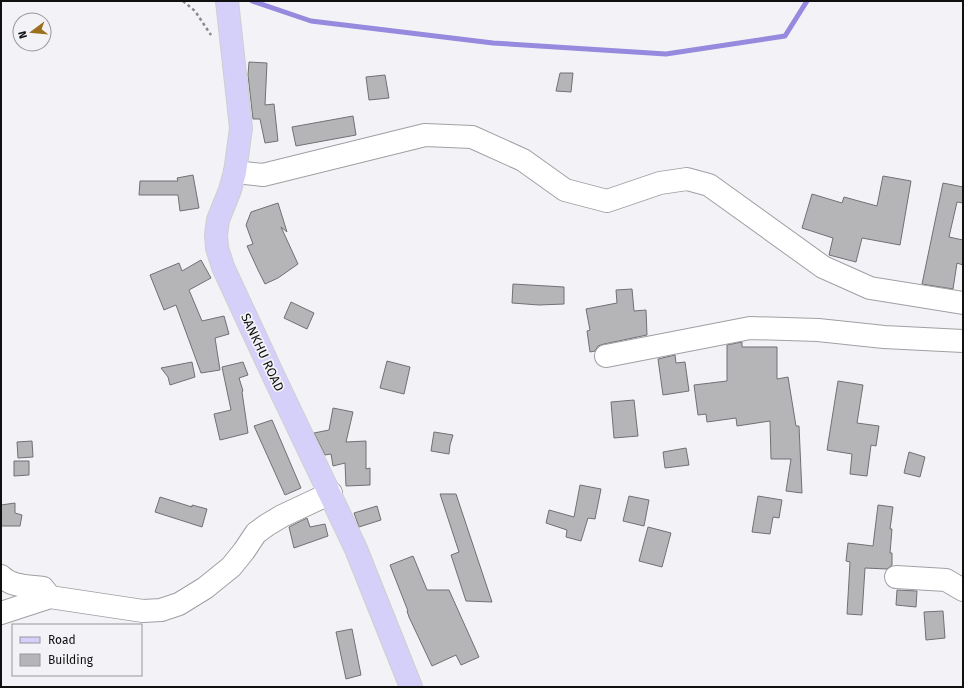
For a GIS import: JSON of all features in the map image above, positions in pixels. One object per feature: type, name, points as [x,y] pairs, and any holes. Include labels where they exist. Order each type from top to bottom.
[{"type":"main road","name":"SANKHU ROAD","points":[[227,1],[241,128],[235,172],[230,190],[218,220],[216,235],[217,248],[223,267],[356,549],[411,687]]},
{"type":"street","points":[[235,172],[263,175],[425,135],[472,136],[523,160],[565,190],[607,201],[660,183],[687,179],[709,185],[823,267],[870,288],[963,303]]},
{"type":"street","points":[[606,356],[750,328],[818,330],[884,337],[963,342]]},
{"type":"street","points":[[1,613],[50,597],[143,611],[161,610],[178,604],[205,588],[231,566],[244,551],[256,533],[267,525],[282,516],[330,494]]},
{"type":"street","points":[[1,576],[15,585],[43,588],[50,597]]},
{"type":"street","points":[[896,577],[946,580],[963,590]]},
{"type":"building","points":[[249,62],[267,63],[265,105],[274,104],[278,141],[265,143],[260,119],[253,119],[248,75]]},
{"type":"building","points":[[560,73],[573,73],[571,92],[556,91]]},
{"type":"building","points":[[385,75],[389,98],[369,100],[366,77]]},
{"type":"building","points":[[353,116],[356,135],[296,146],[292,127]]},
{"type":"building","points":[[193,175],[199,208],[180,211],[178,195],[139,195],[140,181],[178,181],[177,178]]},
{"type":"building","points":[[883,176],[911,181],[900,245],[862,238],[856,262],[829,255],[833,238],[802,228],[812,194],[842,203],[844,197],[877,206]]},
{"type":"building","points":[[943,183],[963,187],[963,203],[957,202],[949,237],[963,240],[963,265],[957,263],[953,289],[922,284]]},
{"type":"building","points":[[278,203],[287,232],[281,227],[298,264],[278,278],[265,284],[247,246],[253,244],[246,225],[251,212]]},
{"type":"building","points":[[201,260],[211,278],[189,290],[202,321],[224,316],[229,334],[215,338],[220,370],[201,373],[176,305],[164,310],[150,275],[179,263],[182,271]]},
{"type":"building","points":[[513,284],[564,287],[564,304],[539,305],[512,303]]},
{"type":"building","points":[[632,289],[634,311],[646,310],[647,335],[604,344],[598,346],[595,351],[590,352],[587,331],[590,330],[586,309],[617,303],[616,290]]},
{"type":"building","points":[[291,302],[314,313],[307,329],[284,318]]},
{"type":"building","points":[[742,342],[742,347],[777,347],[777,379],[788,377],[796,426],[799,426],[802,493],[786,491],[791,459],[771,459],[770,421],[737,426],[736,418],[707,422],[706,414],[698,415],[694,385],[727,381],[727,345]]},
{"type":"building","points":[[675,355],[676,363],[685,362],[689,391],[663,395],[658,359]]},
{"type":"building","points":[[387,361],[410,367],[404,394],[380,388]]},
{"type":"building","points":[[192,362],[195,377],[170,385],[168,377],[161,368]]},
{"type":"building","points":[[243,362],[248,375],[239,378],[243,391],[248,433],[220,440],[214,414],[231,410],[222,367]]},
{"type":"building","points":[[838,381],[863,385],[857,423],[879,426],[876,446],[871,445],[867,476],[850,474],[852,454],[827,450]]},
{"type":"building","points":[[634,400],[638,436],[614,438],[611,402]]},
{"type":"building","points":[[333,408],[353,412],[346,442],[366,441],[366,469],[370,468],[370,485],[346,486],[345,463],[333,466],[331,454],[325,455],[314,433],[329,430]]},
{"type":"building","points":[[272,420],[301,488],[285,495],[254,426]]},
{"type":"building","points":[[434,432],[453,435],[449,454],[431,451]]},
{"type":"building","points":[[32,441],[33,457],[18,458],[17,442]]},
{"type":"building","points":[[686,448],[689,465],[665,468],[663,452]]},
{"type":"building","points":[[909,452],[925,457],[920,477],[904,473]]},
{"type":"building","points":[[14,461],[29,461],[29,475],[14,476]]},
{"type":"building","points":[[580,485],[601,489],[595,519],[588,518],[581,541],[566,537],[567,530],[546,523],[549,510],[574,517]]},
{"type":"building","points":[[440,494],[456,494],[492,602],[466,601],[451,555],[459,552]]},
{"type":"building","points":[[629,496],[649,500],[644,526],[623,521]]},
{"type":"building","points":[[758,496],[782,500],[779,518],[773,517],[770,534],[752,532]]},
{"type":"building","points":[[160,497],[192,507],[192,505],[207,509],[202,527],[155,512]]},
{"type":"building","points":[[15,503],[15,513],[22,515],[20,526],[1,526],[1,505]]},
{"type":"building","points":[[878,505],[893,507],[890,529],[892,529],[890,553],[892,553],[892,565],[887,569],[865,568],[862,615],[847,614],[850,562],[846,561],[848,543],[873,546]]},
{"type":"building","points":[[377,506],[381,520],[359,527],[354,513]]},
{"type":"building","points":[[307,518],[310,527],[325,524],[328,536],[294,548],[289,527]]},
{"type":"building","points":[[648,527],[671,533],[662,567],[639,561]]},
{"type":"building","points":[[413,556],[427,590],[449,590],[479,657],[461,665],[456,655],[432,666],[409,617],[390,565]]},
{"type":"building","points":[[897,590],[917,591],[916,607],[896,605]]},
{"type":"building","points":[[943,611],[945,638],[926,640],[924,612]]},
{"type":"building","points":[[352,629],[361,675],[346,679],[336,632]]},
{"type":"waterway","points":[[252,1],[311,21],[493,43],[666,54],[785,36],[807,1]]}]
